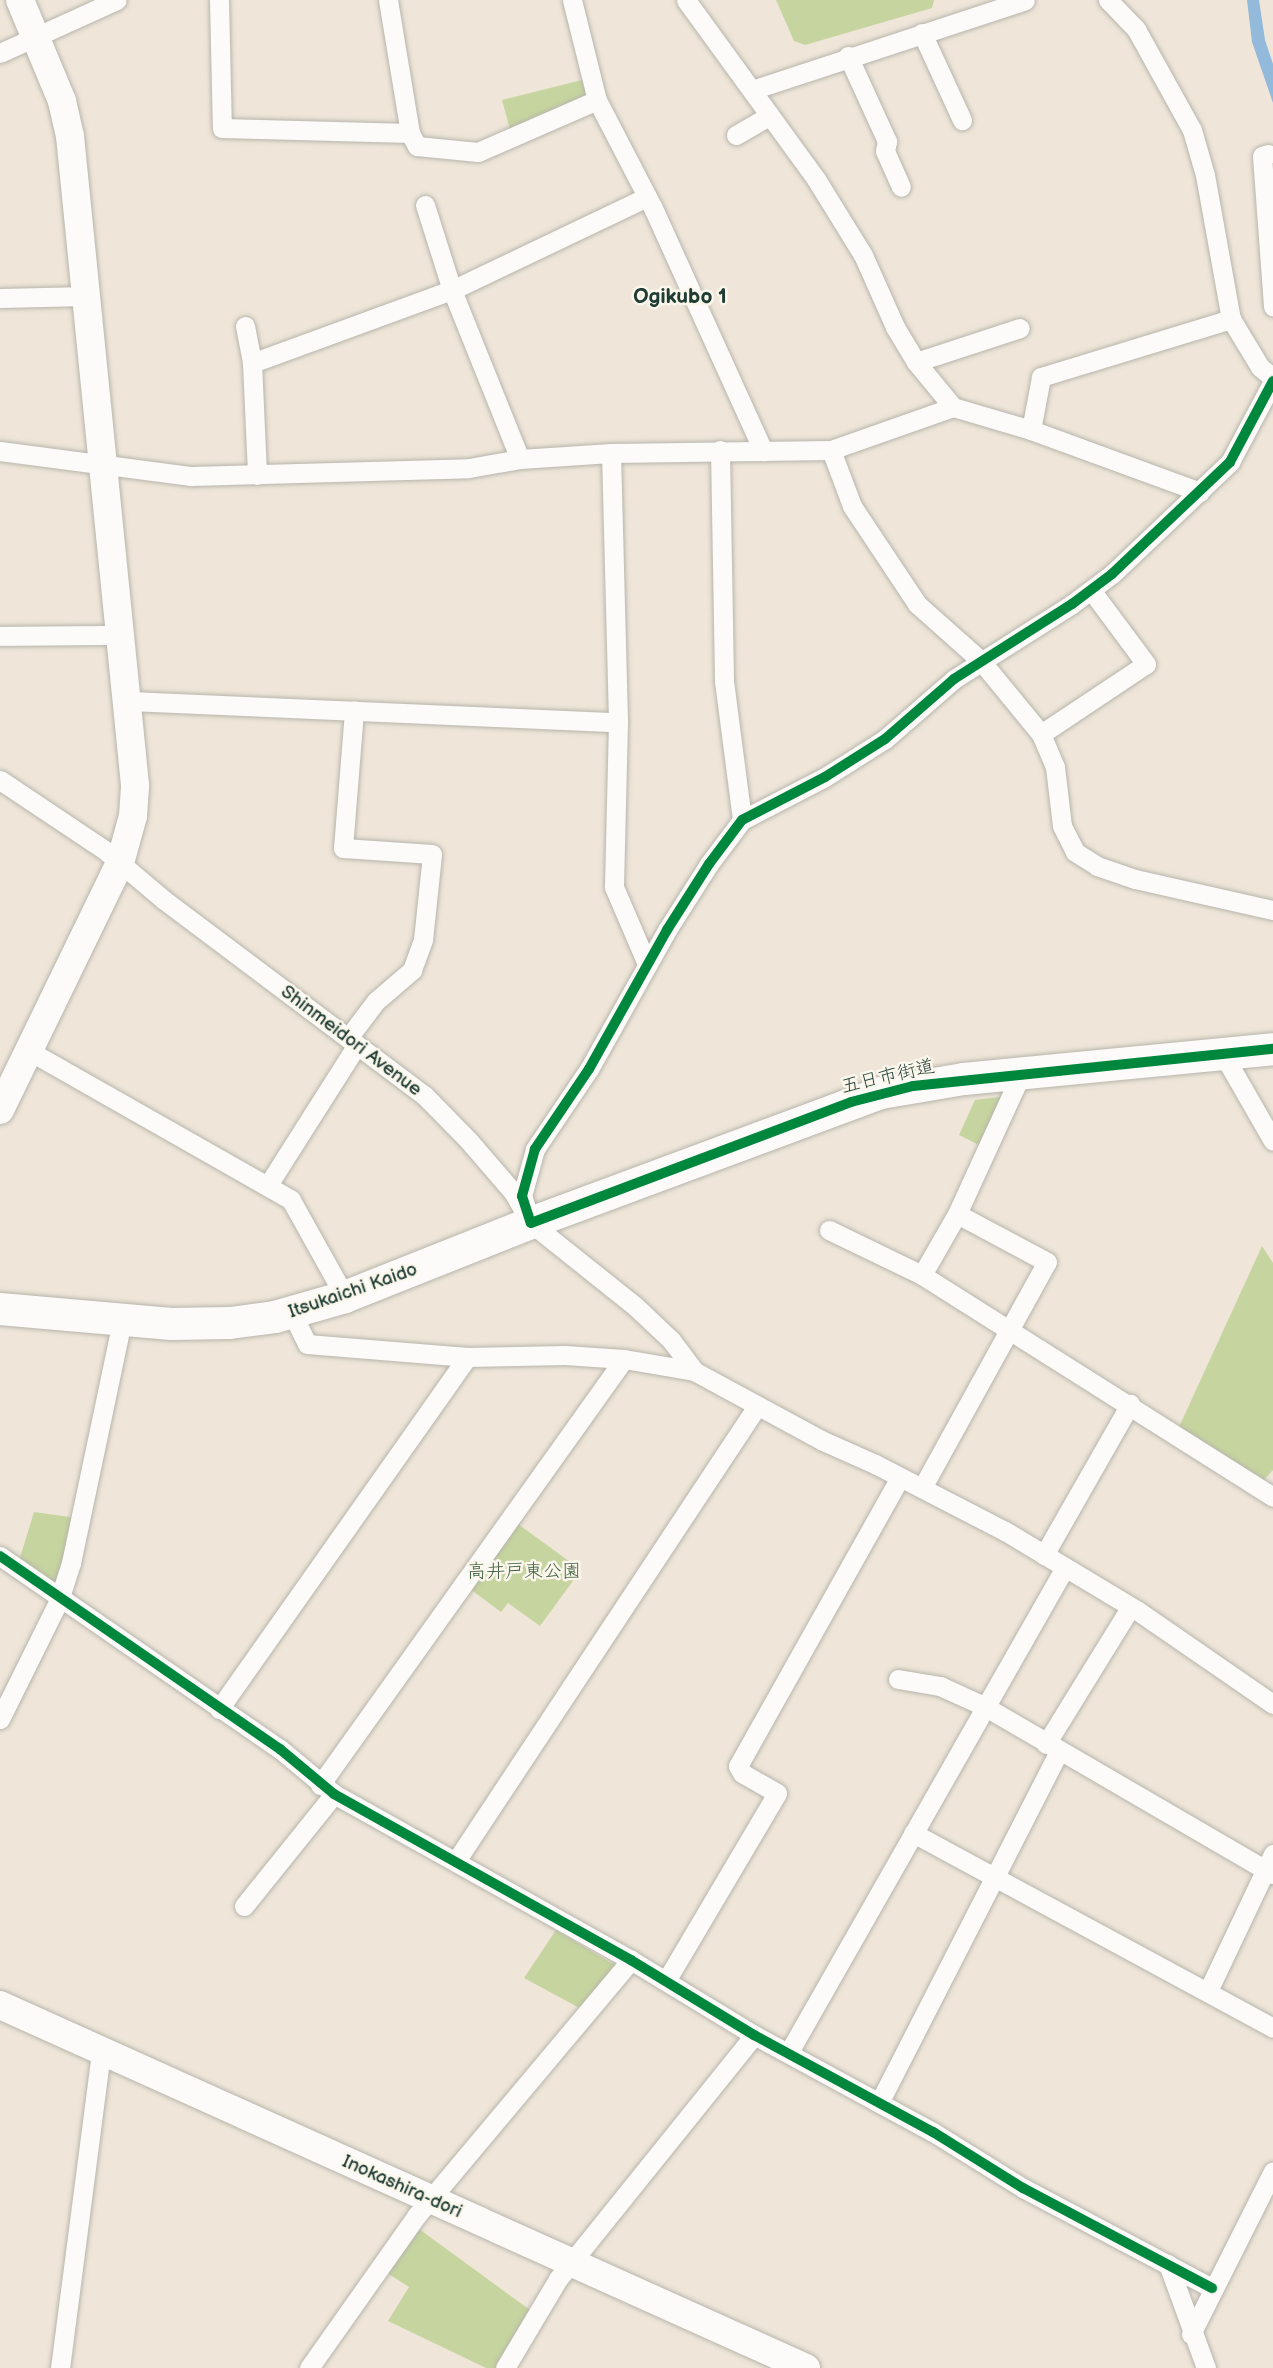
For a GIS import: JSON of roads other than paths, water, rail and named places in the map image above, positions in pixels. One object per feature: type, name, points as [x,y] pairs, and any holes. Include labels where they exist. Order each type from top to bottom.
[{"type":"main road","name":"五日市街道","points":[[531,1223],[851,1102],[913,1086],[1273,1049]]},
{"type":"main road","name":"Itsukaichi Kaido","points":[[0,1309],[122,1322],[230,1324],[292,1312],[345,1297],[531,1223]]},
{"type":"street","points":[[0,1110],[31,1052],[120,863],[133,816],[135,785],[70,136],[62,101],[20,0]]},
{"type":"street","points":[[0,53],[117,0]]},
{"type":"street","points":[[219,0],[222,128],[410,132]]},
{"type":"street","points":[[388,0],[410,132],[417,146],[478,152],[597,100]]},
{"type":"street","points":[[572,0],[597,100],[648,197],[763,451]]},
{"type":"street","points":[[687,0],[770,115],[863,255],[895,327],[916,362],[953,407],[1031,430],[1200,492]]},
{"type":"street","points":[[752,90],[848,56],[1025,0]]},
{"type":"street","points":[[531,1223],[522,1196],[535,1149],[589,1069],[647,964],[709,864],[742,820],[825,777],[885,739],[954,679],[1112,574],[1230,462],[1273,380],[1260,367],[1231,319],[1205,175],[1192,130],[1136,29],[1108,0]]},
{"type":"street","points":[[922,33],[962,120]]},
{"type":"street","points":[[848,56],[887,141],[885,151],[901,187]]},
{"type":"street","points":[[736,135],[770,115]]},
{"type":"street","points":[[1268,154],[1262,156],[1273,307]]},
{"type":"street","points":[[252,363],[452,290],[648,197]]},
{"type":"street","points":[[425,205],[452,290],[520,459]]},
{"type":"street","points":[[0,298],[87,296]]},
{"type":"street","points":[[1031,430],[1041,377],[1231,319]]},
{"type":"street","points":[[245,326],[252,363],[257,475]]},
{"type":"street","points":[[916,362],[1020,328]]},
{"type":"street","points":[[0,451],[191,476],[469,468],[520,459],[611,453],[831,450],[953,407]]},
{"type":"street","points":[[720,450],[724,681],[742,820]]},
{"type":"street","points":[[831,450],[852,506],[917,604],[981,660],[1041,734],[1055,767],[1062,826],[1075,852],[1097,866],[1135,879],[1273,910]]},
{"type":"street","points":[[611,453],[618,722],[614,887],[647,964]]},
{"type":"street","points":[[1041,734],[1146,664],[1091,590]]},
{"type":"street","points":[[0,636],[121,635]]},
{"type":"street","points":[[128,701],[618,722]]},
{"type":"street","points":[[268,1185],[376,1001],[412,970],[423,940],[432,854],[343,848],[354,710]]},
{"type":"street","name":"Shinmeidori Avenue","points":[[0,780],[120,863],[163,900],[424,1096],[469,1141],[513,1192],[531,1223],[635,1306],[671,1340],[694,1371]]},
{"type":"street","points":[[31,1052],[291,1200],[345,1297]]},
{"type":"street","points":[[1223,1054],[1273,1141]]},
{"type":"street","points":[[922,1275],[957,1214],[1021,1074]]},
{"type":"street","points":[[922,1488],[1008,1328],[1047,1262],[957,1214]]},
{"type":"street","points":[[829,1230],[922,1275],[1130,1404],[1273,1497]]},
{"type":"street","points":[[292,1312],[307,1344],[467,1357],[565,1355],[624,1359],[694,1371],[821,1440],[922,1488],[1044,1555],[1273,1704]]},
{"type":"street","points":[[0,1719],[59,1600],[84,1508],[122,1322]]},
{"type":"street","points":[[219,1709],[467,1357]]},
{"type":"street","points":[[244,1906],[624,1359]]},
{"type":"street","points":[[1044,1555],[1130,1404]]},
{"type":"street","points":[[456,1861],[757,1406]]},
{"type":"street","points":[[666,1981],[777,1793],[743,1773],[738,1766],[900,1477]]},
{"type":"street","points":[[0,1556],[59,1600],[280,1749],[327,1790],[666,1981],[754,2035],[879,2103],[1023,2188],[1212,2288]]},
{"type":"street","points":[[789,2052],[1064,1569]]},
{"type":"street","points":[[879,2103],[993,1877],[1052,1748],[1129,1608]]},
{"type":"street","points":[[898,1679],[940,1686],[984,1706],[1052,1748],[1270,1866],[1208,1992]]},
{"type":"street","points":[[913,1833],[1273,2028]]},
{"type":"street","points":[[309,2368],[430,2200],[631,1961]]},
{"type":"street","name":"Inokashira-dori","points":[[0,2005],[795,2366]]},
{"type":"street","points":[[505,2368],[558,2279],[754,2035]]},
{"type":"street","points":[[60,2368],[101,2051]]},
{"type":"street","points":[[1191,2334],[1273,2171]]},
{"type":"street","points":[[1168,2264],[1191,2334],[1206,2368]]},
{"type":"water","points":[[1247,0],[1259,0],[1265,40],[1273,64],[1273,103],[1252,42]]},
{"type":"district","name":"Ogikubo 1","points":[[680,297]]},
{"type":"park label","name":"高井戸東公園","points":[[524,1572]]}]
